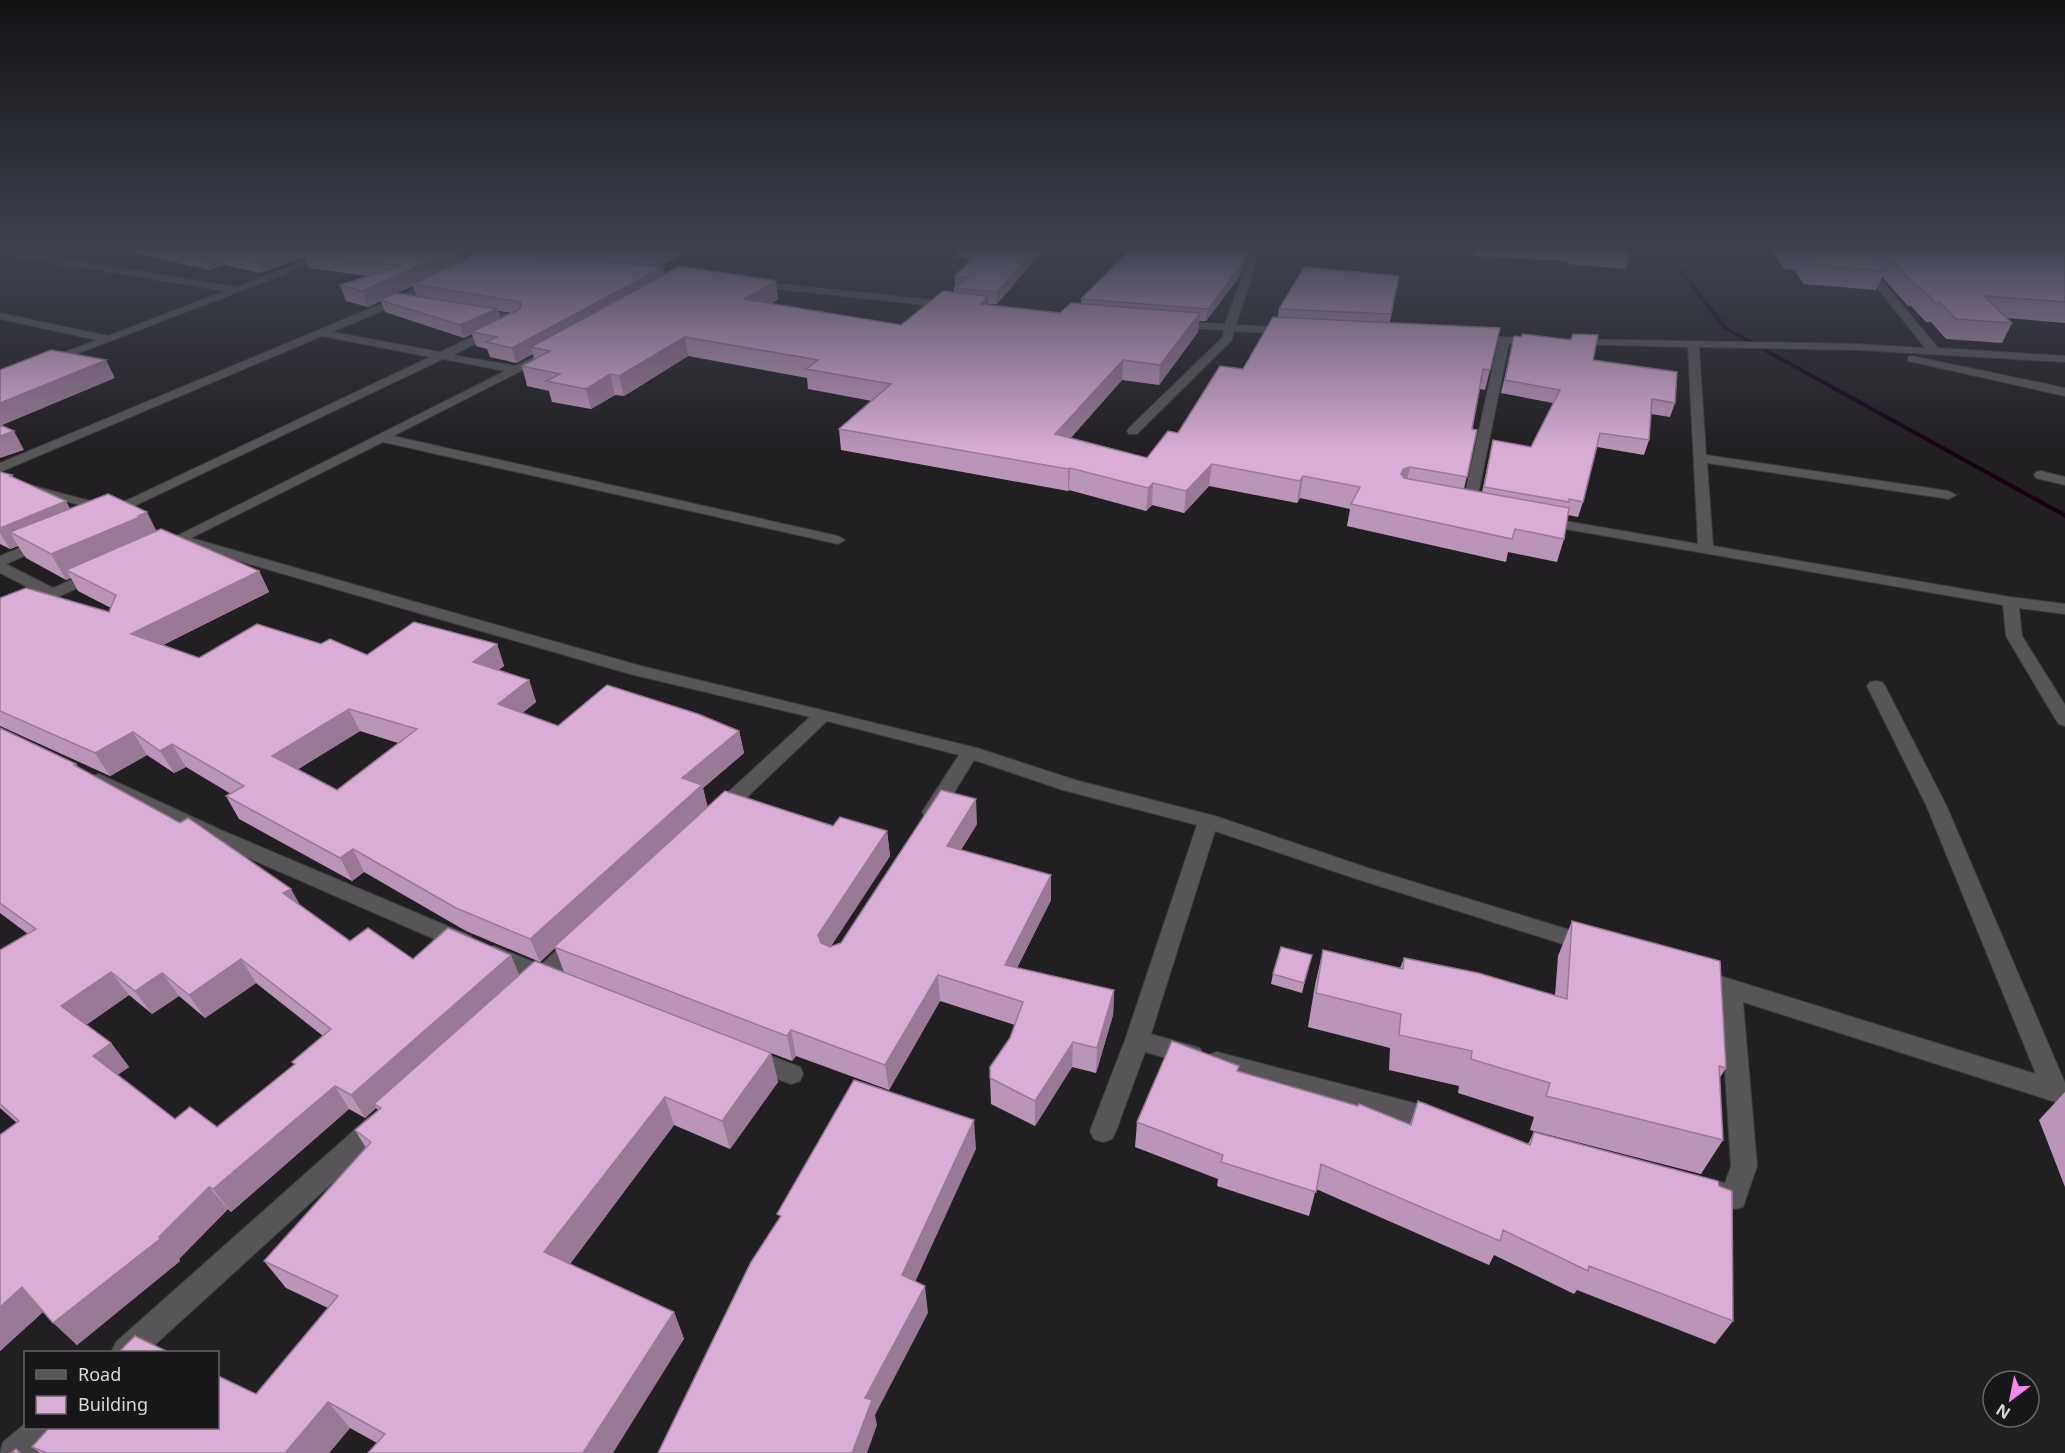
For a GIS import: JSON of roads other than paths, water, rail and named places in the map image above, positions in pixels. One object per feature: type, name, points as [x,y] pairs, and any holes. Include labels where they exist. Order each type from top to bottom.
[{"type":"street","points":[[0,316],[109,339]]},
{"type":"street","points":[[39,365],[170,316]]},
{"type":"street","points":[[0,468],[362,316]]},
{"type":"street","points":[[96,520],[519,319],[499,316]]},
{"type":"street","points":[[1133,431],[1228,338],[1234,316]]},
{"type":"street","points":[[1906,316],[1934,351]]},
{"type":"street","points":[[1161,324],[1300,332]]},
{"type":"street","points":[[321,333],[516,370]]},
{"type":"street","points":[[1465,339],[1551,341]]},
{"type":"street","points":[[1492,512],[1464,506],[1504,340]]},
{"type":"street","points":[[1563,341],[1858,347],[2065,359]]},
{"type":"street","points":[[1693,344],[1706,551]]},
{"type":"street","points":[[160,547],[384,438],[563,346]]},
{"type":"street","points":[[1858,347],[2065,392]]},
{"type":"street","points":[[384,438],[838,540]]},
{"type":"street","points":[[1700,458],[1949,495]]},
{"type":"street","points":[[2041,475],[2065,481]]},
{"type":"street","points":[[0,481],[117,511]]},
{"type":"street","points":[[1526,518],[1706,551],[2010,602],[2065,609]]},
{"type":"street","points":[[0,561],[53,538]]},
{"type":"street","points":[[178,539],[636,670],[823,714],[970,753],[1070,785],[1208,821],[1361,873],[1608,950]]},
{"type":"street","points":[[0,567],[53,594]]},
{"type":"street","points":[[0,618],[112,567]]},
{"type":"street","points":[[2010,602],[2014,636],[2065,720]]},
{"type":"street","points":[[1876,686],[1937,807],[2061,1093]]},
{"type":"street","points":[[710,821],[823,714]]},
{"type":"street","points":[[918,832],[970,753]]},
{"type":"street","points":[[86,774],[214,835],[554,980]]},
{"type":"street","points":[[1103,1131],[1137,1041],[1208,821]]},
{"type":"street","points":[[525,992],[554,980],[587,935]]},
{"type":"street","points":[[1675,971],[2061,1093]]},
{"type":"street","points":[[1688,1186],[1734,1198],[1744,1166],[1731,988]]},
{"type":"street","points":[[1137,1041],[1458,1125]]},
{"type":"street","points":[[737,1053],[791,1074]]},
{"type":"street","points":[[128,1351],[392,1112]]},
{"type":"street","points":[[14,1453],[42,1429]]},
{"type":"waterway","points":[[1716,316],[1725,328],[2065,516]]}]
